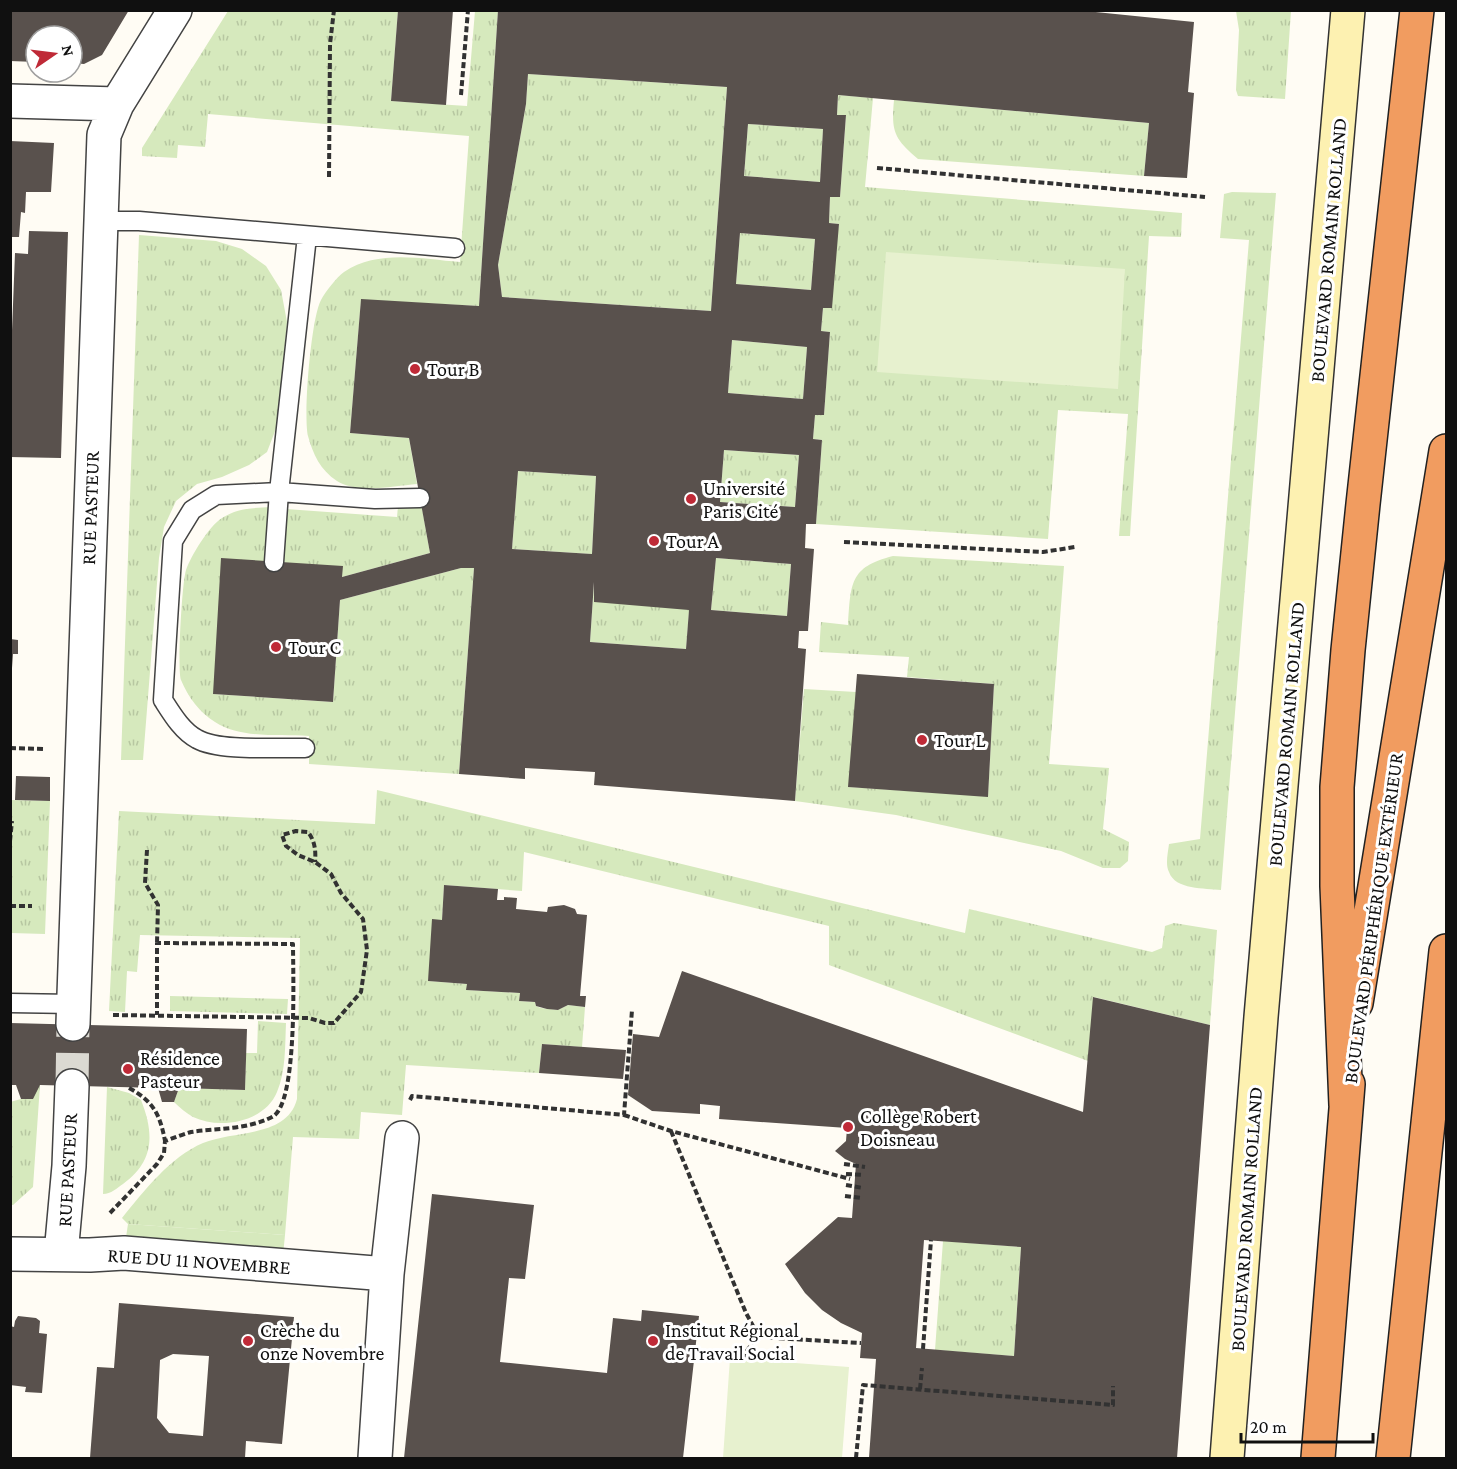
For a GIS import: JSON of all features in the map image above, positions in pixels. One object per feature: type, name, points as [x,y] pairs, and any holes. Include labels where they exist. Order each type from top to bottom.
[{"type":"highway","points":[[1346,1105],[1336,886],[1337,787],[1356,571],[1417,10]]},
{"type":"highway","name":"BOULEVARD PÉRIPHÉRIQUE EXTÉRIEUR","points":[[1318,1458],[1357,996],[1446,451]]},
{"type":"highway","points":[[1393,1458],[1446,965]]},
{"type":"street","name":"RUE PASTEUR","points":[[73,1014],[104,135],[117,104],[174,10]]},
{"type":"street","name":"BOULEVARD ROMAIN ROLLAND","points":[[1227,1458],[1262,1006],[1348,10]]},
{"type":"street","points":[[10,101],[117,104]]},
{"type":"street","name":"RUE PASTEUR","points":[[62,1254],[72,1086]]},
{"type":"street","points":[[375,1458],[387,1274],[402,1138]]},
{"type":"street","name":"RUE DU 11 NOVEMBRE","points":[[10,1254],[124,1253],[387,1274]]},
{"type":"lane","points":[[100,221],[139,221],[455,248]]},
{"type":"lane","points":[[274,562],[279,492],[307,236]]},
{"type":"lane","points":[[305,748],[223,746],[197,739],[177,721],[163,700],[173,541],[192,510],[216,495],[279,492],[375,499],[420,498]]},
{"type":"lane","points":[[10,1003],[73,1014]]},
{"type":"path","points":[[329,177],[330,45],[334,10]]},
{"type":"path","points":[[461,95],[468,10]]},
{"type":"path","points":[[877,168],[1205,197]]},
{"type":"path","points":[[844,542],[1044,552],[1075,547]]},
{"type":"path","points":[[10,748],[51,749]]},
{"type":"path","points":[[10,841],[12,821]]},
{"type":"path","points":[[109,1015],[292,1017],[334,1023],[361,992],[367,950],[363,919],[340,893],[331,874],[286,846],[282,835],[296,831],[308,832],[316,851],[315,862]]},
{"type":"path","points":[[147,850],[146,883],[158,905],[157,1016]]},
{"type":"path","points":[[10,906],[32,906]]},
{"type":"path","points":[[157,943],[294,944],[291,1057],[288,1086],[283,1105],[275,1117],[222,1130],[190,1132],[165,1141]]},
{"type":"path","points":[[624,1115],[632,1010]]},
{"type":"path","points":[[109,1214],[157,1164],[164,1153],[165,1141],[162,1124],[154,1108],[143,1096],[129,1088]]},
{"type":"path","points":[[408,1106],[412,1096],[624,1115],[671,1131],[850,1179]]},
{"type":"path","points":[[671,1131],[746,1314],[758,1335],[861,1343]]},
{"type":"path","points":[[844,1164],[866,1167]]},
{"type":"path","points":[[846,1174],[864,1175]]},
{"type":"path","points":[[846,1185],[863,1188]]},
{"type":"path","points":[[845,1196],[862,1197]]},
{"type":"path","points":[[923,1349],[931,1240]]},
{"type":"path","points":[[746,1359],[744,1355],[758,1335]]},
{"type":"path","points":[[920,1389],[922,1368]]},
{"type":"path","points":[[856,1458],[863,1385],[1113,1405],[1113,1386]]},
{"type":"green space","points":[[228,11],[398,11],[391,101],[467,106],[475,11],[498,11],[479,306],[361,300],[350,433],[409,438],[417,484],[376,488],[345,485],[326,472],[318,461],[310,443],[307,425],[309,367],[314,326],[317,310],[325,293],[341,274],[357,265],[371,260],[400,257],[460,262],[469,136],[208,114],[205,147],[178,145],[177,158],[142,156],[142,148]]},
{"type":"green space","points":[[1236,11],[1291,11],[1285,99],[1238,96],[1236,90],[1239,30]]},
{"type":"green space","points":[[528,74],[727,87],[711,311],[502,297],[498,265],[526,104]]},
{"type":"green space","points":[[838,95],[873,98],[865,187],[1182,213],[1181,237],[1149,236],[1130,536],[1119,536],[1128,414],[1058,410],[1048,539],[816,524],[822,440],[813,439],[815,415],[824,415],[830,332],[821,331],[823,308],[839,224],[829,223],[830,197],[840,197],[846,116],[837,115]]},
{"type":"green space","points":[[894,100],[1149,123],[1144,176],[918,159],[904,146],[896,134],[893,119]]},
{"type":"green space","points":[[748,124],[823,129],[820,182],[744,176]]},
{"type":"green space","points":[[1232,192],[1276,193],[1221,890],[1191,887],[1177,882],[1169,872],[1167,862],[1169,844],[1200,839],[1249,240],[1220,238],[1224,194]]},
{"type":"green space","points":[[740,233],[815,239],[811,290],[736,284]]},
{"type":"green space","points":[[139,235],[216,241],[242,249],[266,266],[281,290],[287,322],[277,426],[267,452],[249,465],[222,477],[197,484],[176,501],[164,527],[159,558],[143,760],[121,760]]},
{"type":"green space","points":[[886,252],[1125,269],[1118,389],[877,372]]},
{"type":"green space","points":[[732,340],[807,347],[803,399],[728,393]]},
{"type":"green space","points":[[724,450],[799,455],[795,507],[720,502]]},
{"type":"green space","points":[[518,471],[596,476],[592,554],[512,549]]},
{"type":"green space","points":[[398,506],[422,508],[430,553],[342,577],[283,562],[286,509],[397,517]]},
{"type":"green space","points":[[271,507],[268,561],[213,694],[333,702],[340,600],[461,568],[474,568],[459,774],[309,764],[309,736],[260,735],[236,731],[215,722],[199,709],[191,698],[181,680],[180,673],[180,626],[188,564],[206,534],[222,518],[240,510]]},
{"type":"green space","points":[[893,556],[1064,566],[1049,764],[1109,768],[1103,829],[1129,842],[1128,861],[1120,868],[1103,868],[1061,851],[896,815],[795,801],[804,689],[856,692],[849,787],[988,796],[994,684],[907,677],[909,657],[819,652],[821,622],[848,625],[850,598],[855,579],[868,566]]},
{"type":"green space","points":[[716,558],[791,564],[787,616],[711,610]]},
{"type":"green space","points":[[594,582],[691,587],[686,649],[590,642]]},
{"type":"green space","points":[[377,790],[965,933],[969,909],[1152,952],[1162,948],[1165,926],[1174,923],[1217,930],[1210,1025],[1094,997],[1088,1061],[829,965],[829,926],[524,852],[522,891],[444,885],[442,920],[428,981],[467,984],[467,990],[520,993],[519,1001],[535,1002],[536,1006],[541,1008],[558,1010],[568,1005],[585,1007],[582,1047],[542,1044],[539,1073],[406,1065],[402,1115],[361,1112],[359,1139],[293,1137],[285,1235],[128,1224],[122,1218],[139,1197],[158,1176],[191,1149],[216,1139],[271,1127],[291,1112],[297,1099],[300,938],[140,935],[137,972],[127,971],[125,1012],[109,1011],[119,811],[375,824]]},
{"type":"green space","points":[[11,800],[50,801],[45,934],[11,933]]},
{"type":"green space","points":[[170,996],[288,999],[287,1014],[170,1011]]},
{"type":"green space","points":[[258,1021],[286,1023],[280,1084],[271,1102],[263,1110],[241,1121],[216,1123],[193,1117],[174,1102],[179,1088],[245,1090],[246,1053],[257,1053]]},
{"type":"green space","points":[[40,1085],[33,1187],[13,1205],[10,1205],[10,1102],[21,1099]]},
{"type":"green space","points":[[107,1087],[129,1093],[141,1100],[148,1124],[149,1146],[141,1166],[133,1175],[111,1192],[103,1194]]},
{"type":"green space","points":[[128,1224],[285,1235],[283,1255],[125,1244]]},
{"type":"green space","points":[[943,1241],[1021,1247],[1014,1356],[935,1350]]},
{"type":"green space","points":[[730,1358],[849,1367],[842,1458],[723,1458]]},
{"type":"building","points":[[10,10],[129,10],[102,55],[84,64],[84,24],[24,24],[24,62],[10,61]]},
{"type":"building","points":[[398,10],[453,10],[446,105],[391,101]]},
{"type":"building","points":[[498,10],[1076,10],[1194,22],[1188,92],[1194,93],[1187,178],[1144,176],[1149,123],[838,95],[837,115],[846,115],[840,197],[830,197],[829,223],[839,224],[832,308],[823,308],[821,331],[830,332],[824,415],[815,415],[813,439],[822,440],[816,524],[806,524],[805,548],[814,549],[808,631],[799,631],[798,648],[806,649],[795,801],[594,785],[595,772],[525,768],[525,779],[459,774],[474,568],[461,568],[340,600],[333,702],[213,694],[221,558],[343,566],[342,577],[430,553],[409,438],[350,433],[361,299],[479,306]],"holes":[[[528,74],[727,87],[711,311],[502,297],[498,265],[526,104]],[[748,124],[823,129],[820,182],[744,176]],[[740,233],[815,239],[811,290],[736,284]],[[732,340],[807,347],[803,399],[728,393]],[[724,450],[799,455],[795,507],[720,502]],[[518,471],[596,476],[592,554],[512,549]],[[716,558],[791,564],[787,616],[711,610]],[[594,582],[594,602],[689,610],[686,649],[590,642]]]},
{"type":"building","points":[[10,141],[54,143],[51,192],[26,192],[25,213],[21,212],[19,237],[10,237]]},
{"type":"building","points":[[29,231],[68,232],[61,458],[10,457],[10,382],[15,253],[28,254]]},
{"type":"building","points":[[10,639],[18,640],[18,654],[13,654],[12,668],[10,668]]},
{"type":"building","name":"Tour L","points":[[857,674],[994,684],[988,797],[848,787]]},
{"type":"building","points":[[16,776],[50,777],[50,801],[15,800]]},
{"type":"building","points":[[444,885],[498,889],[497,900],[504,900],[504,897],[517,898],[516,909],[547,912],[548,907],[564,905],[575,909],[577,914],[587,915],[580,996],[586,996],[585,1007],[568,1005],[558,1010],[547,1009],[536,1006],[535,1002],[519,1001],[520,993],[466,990],[467,984],[428,981],[432,919],[442,920]]},
{"type":"building","points":[[682,971],[1083,1112],[1093,997],[1210,1025],[1177,1458],[869,1458],[876,1359],[860,1358],[862,1333],[822,1310],[805,1293],[785,1264],[838,1217],[852,1218],[856,1164],[835,1151],[846,1141],[847,1128],[719,1119],[720,1106],[700,1104],[700,1114],[652,1111],[628,1095],[633,1034],[659,1037]],"holes":[[[924,1240],[1021,1247],[1014,1356],[916,1348]]]},
{"type":"building","name":"Résidence Pasteur","points":[[10,1023],[247,1029],[245,1090],[179,1088],[174,1102],[162,1102],[158,1088],[40,1085],[33,1099],[21,1099],[16,1085],[10,1085]]},
{"type":"building","points":[[542,1044],[626,1050],[623,1079],[539,1073]]},
{"type":"building","name":"Institut Régional de Travail Social","points":[[432,1194],[534,1205],[525,1279],[509,1278],[500,1362],[607,1373],[613,1318],[641,1321],[642,1310],[699,1316],[683,1458],[404,1458]]},
{"type":"building","points":[[119,1303],[294,1317],[282,1444],[246,1441],[245,1458],[90,1458],[97,1367],[114,1368]],"holes":[[[173,1354],[209,1356],[203,1436],[169,1433],[157,1418],[160,1360]]]},
{"type":"building","points":[[18,1316],[36,1318],[40,1321],[39,1333],[47,1334],[42,1393],[25,1392],[26,1387],[10,1385],[10,1326],[14,1327]]},
{"type":"tunnel","points":[[72,1086],[73,1024]]},
{"type":"place","name":"Tour B","points":[[415,369]]},
{"type":"place","name":"Université Paris Cité","points":[[691,499]]},
{"type":"place","name":"Tour A","points":[[654,541]]},
{"type":"place","name":"Tour C","points":[[276,647]]},
{"type":"place","name":"Tour L","points":[[922,740]]},
{"type":"place","name":"Résidence Pasteur","points":[[128,1069]]},
{"type":"place","name":"Collège Robert Doisneau","points":[[848,1127]]},
{"type":"place","name":"Crèche du onze Novembre","points":[[248,1341]]},
{"type":"place","name":"Institut Régional de Travail Social","points":[[653,1341]]}]
